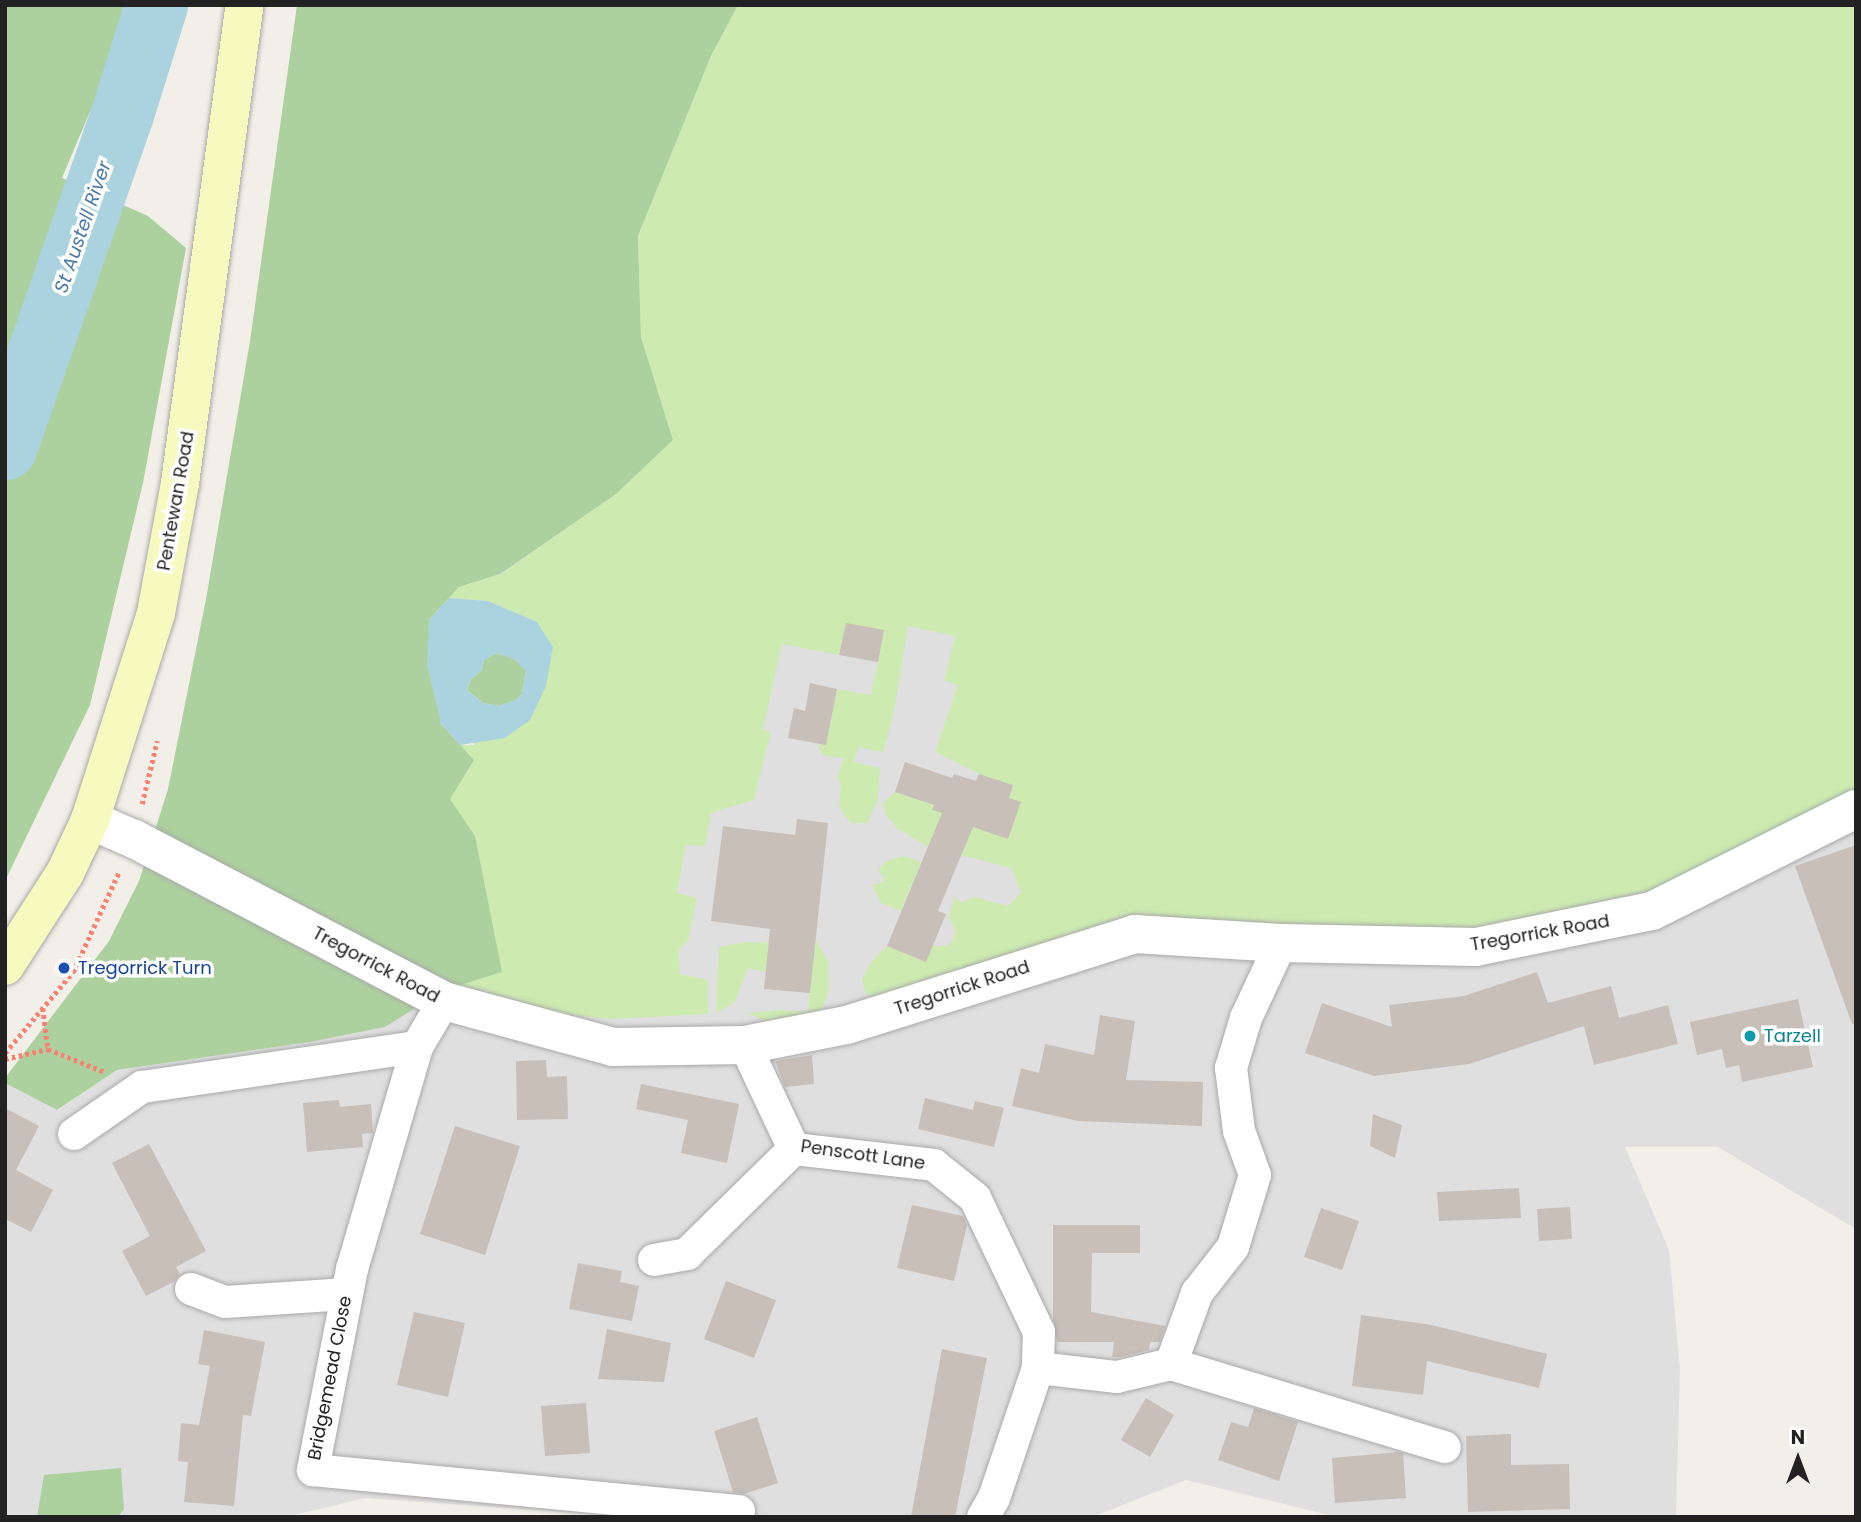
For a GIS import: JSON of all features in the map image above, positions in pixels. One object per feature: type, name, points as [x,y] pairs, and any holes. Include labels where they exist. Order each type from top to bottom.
[{"type":"main road","name":"Pentewan Road","points":[[5,966],[65,873],[90,820],[156,613],[184,456],[245,5]]},
{"type":"street","name":"Tregorrick Road","points":[[90,820],[134,839],[444,1001],[613,1047],[745,1045],[847,1025],[1135,934],[1281,943],[1476,947],[1652,911],[1856,809]]},
{"type":"street","points":[[1171,1364],[1197,1293],[1233,1247],[1255,1175],[1239,1131],[1231,1068],[1246,1018],[1281,943]]},
{"type":"street","name":"Bridgemead Close","points":[[444,1001],[417,1047],[347,1294],[313,1470],[739,1511]]},
{"type":"street","name":"Penscott Lane","points":[[745,1045],[794,1149],[934,1165],[975,1198],[1039,1332],[1038,1368],[994,1497],[983,1517]]},
{"type":"street","points":[[74,1135],[142,1087],[417,1047]]},
{"type":"street","points":[[653,1260],[687,1254],[794,1149]]},
{"type":"street","points":[[191,1289],[225,1301],[347,1294]]},
{"type":"street","points":[[1038,1368],[1117,1377],[1171,1364],[1445,1447]]},
{"type":"path","points":[[43,1008],[48,1049]]},
{"type":"path","points":[[5,1059],[48,1049],[142,1087]]},
{"type":"shaded area","points":[[616,494],[1856,826],[1856,1229],[1718,1147],[1625,1147],[1669,1250],[1680,1369],[1676,1517],[1337,1517],[1186,1480],[1092,1517],[637,1517],[365,1498],[286,1517],[5,1517],[5,1083],[58,1110],[117,1070],[310,1042],[385,1027],[474,760],[460,745],[474,745],[488,601],[449,598]]},
{"type":"green space","points":[[5,5],[135,5],[62,178],[148,216],[186,248],[143,483],[90,705],[5,881]]},
{"type":"green space","points":[[297,5],[738,5],[711,56],[638,236],[641,337],[673,440],[616,494],[500,574],[459,587],[429,620],[441,724],[474,760],[450,799],[475,836],[502,972],[444,990],[385,1027],[310,1042],[117,1070],[57,1110],[5,1083],[5,1078],[109,941],[139,881],[168,789],[206,599],[250,341]]},
{"type":"green space","points":[[738,5],[1856,5],[1856,794],[1673,888],[1470,935],[1147,920],[873,999],[865,992],[862,980],[871,962],[887,946],[926,962],[933,946],[945,946],[953,941],[956,931],[949,918],[954,898],[962,902],[974,897],[1008,906],[1021,892],[1011,868],[927,846],[898,829],[885,814],[883,803],[895,792],[934,805],[933,809],[1009,798],[1013,785],[979,774],[935,752],[958,685],[944,680],[955,636],[908,626],[894,712],[883,752],[858,747],[854,762],[880,768],[878,800],[867,823],[851,823],[842,812],[839,804],[841,785],[837,778],[844,758],[822,755],[818,744],[826,745],[837,689],[871,695],[884,631],[846,623],[839,655],[782,644],[763,730],[771,732],[754,800],[711,813],[705,846],[686,845],[677,893],[697,898],[688,941],[678,951],[680,974],[708,980],[708,1014],[610,1019],[524,1010],[444,990],[487,898],[475,836],[449,799],[474,760],[460,745],[474,745],[553,647],[537,622],[488,601],[449,598],[459,587],[501,574],[616,494],[673,440],[641,337],[638,236],[711,56]]},
{"type":"green space","points":[[497,653],[514,659],[526,670],[522,694],[516,700],[499,706],[483,703],[467,690],[471,679],[482,670],[484,660]]},
{"type":"green space","points":[[904,856],[921,862],[901,911],[881,903],[872,885],[884,882],[883,875],[878,871],[886,861]]},
{"type":"green space","points":[[815,939],[828,961],[829,990],[823,1008],[816,1015],[769,1022],[747,1013],[781,1010],[808,1012]]},
{"type":"green space","points":[[744,942],[781,943],[785,967],[766,965],[765,972],[748,968],[735,1002],[716,1013],[719,947]]},
{"type":"green space","points":[[121,1468],[124,1509],[118,1517],[37,1517],[44,1475]]},
{"type":"water","points":[[449,598],[488,601],[537,622],[553,647],[546,686],[530,720],[505,738],[460,745],[441,724],[427,665],[429,620]],"holes":[[[497,653],[514,659],[526,671],[522,694],[516,700],[499,706],[483,703],[467,690],[471,679],[482,670],[484,660]]]},
{"type":"building","points":[[846,623],[884,630],[878,662],[839,655]]},
{"type":"building","points":[[810,683],[837,689],[826,745],[788,738],[794,708],[805,711]]},
{"type":"building","points":[[905,762],[952,778],[954,774],[976,781],[979,774],[1013,785],[1009,798],[1021,802],[1008,839],[973,827],[938,911],[946,914],[926,962],[887,946],[942,813],[932,810],[934,805],[895,792]]},
{"type":"building","points":[[797,819],[828,823],[810,993],[764,989],[770,929],[711,921],[723,826],[795,835]]},
{"type":"building","points":[[1856,845],[1856,1023],[1852,1024],[1795,866]]},
{"type":"building","points":[[1537,972],[1548,1003],[1611,986],[1619,1018],[1668,1005],[1678,1044],[1594,1065],[1584,1026],[1469,1064],[1374,1076],[1305,1053],[1322,1003],[1392,1027],[1389,1005],[1464,996]]},
{"type":"building","name":"Tarzell","points":[[1798,999],[1813,1067],[1742,1082],[1739,1065],[1726,1068],[1722,1049],[1697,1055],[1690,1022]]},
{"type":"building","points":[[1100,1015],[1135,1021],[1126,1080],[1203,1082],[1202,1126],[1078,1121],[1012,1106],[1021,1068],[1039,1073],[1045,1044],[1094,1055]]},
{"type":"building","points":[[812,1055],[814,1084],[785,1087],[775,1061]]},
{"type":"building","points":[[546,1060],[547,1077],[567,1076],[568,1119],[517,1120],[516,1061]]},
{"type":"building","points":[[641,1084],[739,1104],[727,1163],[681,1153],[688,1120],[636,1109]]},
{"type":"building","points":[[925,1098],[973,1110],[975,1101],[1004,1108],[994,1147],[918,1129]]},
{"type":"building","points":[[339,1100],[340,1107],[371,1104],[373,1133],[362,1134],[363,1147],[307,1152],[303,1103]]},
{"type":"building","points":[[5,1108],[39,1126],[16,1170],[53,1190],[31,1232],[5,1219]]},
{"type":"building","points":[[1373,1114],[1402,1125],[1395,1158],[1370,1146]]},
{"type":"building","points":[[455,1126],[520,1146],[485,1255],[420,1234]]},
{"type":"building","points":[[149,1144],[206,1251],[176,1267],[180,1274],[175,1281],[146,1296],[122,1251],[150,1236],[112,1163]]},
{"type":"building","points":[[1519,1188],[1521,1218],[1439,1221],[1437,1192]]},
{"type":"building","points":[[912,1205],[963,1216],[967,1225],[954,1281],[897,1268]]},
{"type":"building","points":[[1570,1207],[1572,1239],[1539,1241],[1537,1209]]},
{"type":"building","points":[[1321,1208],[1359,1221],[1342,1270],[1304,1257]]},
{"type":"building","points":[[1053,1225],[1140,1225],[1140,1253],[1092,1253],[1091,1312],[1165,1326],[1160,1342],[1150,1342],[1149,1350],[1112,1357],[1114,1342],[1057,1342],[1053,1318]]},
{"type":"building","points":[[578,1263],[622,1271],[620,1282],[639,1286],[632,1321],[569,1309]]},
{"type":"building","points":[[726,1281],[776,1300],[754,1358],[704,1339]]},
{"type":"building","points":[[414,1312],[465,1323],[448,1397],[397,1385]]},
{"type":"building","points":[[1361,1315],[1432,1325],[1547,1354],[1539,1388],[1427,1361],[1423,1395],[1352,1386]]},
{"type":"building","points":[[607,1329],[671,1343],[664,1382],[598,1379]]},
{"type":"building","points":[[204,1330],[265,1342],[251,1416],[243,1415],[234,1506],[184,1502],[188,1462],[178,1461],[181,1423],[199,1425],[210,1366],[198,1364]]},
{"type":"building","points":[[942,1349],[987,1358],[955,1517],[911,1517]]},
{"type":"building","points":[[1146,1398],[1174,1415],[1150,1457],[1121,1440]]},
{"type":"building","points":[[586,1403],[590,1453],[545,1456],[541,1406]]},
{"type":"building","points":[[1254,1408],[1298,1422],[1279,1481],[1218,1460],[1231,1422],[1248,1427]]},
{"type":"building","points":[[757,1417],[778,1483],[744,1494],[733,1492],[714,1431]]},
{"type":"building","points":[[1511,1434],[1511,1465],[1569,1464],[1570,1509],[1468,1512],[1466,1436]]},
{"type":"building","points":[[1403,1453],[1406,1498],[1335,1503],[1332,1458]]},
{"type":"waterway","name":"St Austell River","points":[[5,448],[122,114],[156,5]]},
{"type":"place","name":"Tregorrick Turn","points":[[64,968]]},
{"type":"place","name":"Tarzell","points":[[1750,1036]]}]
